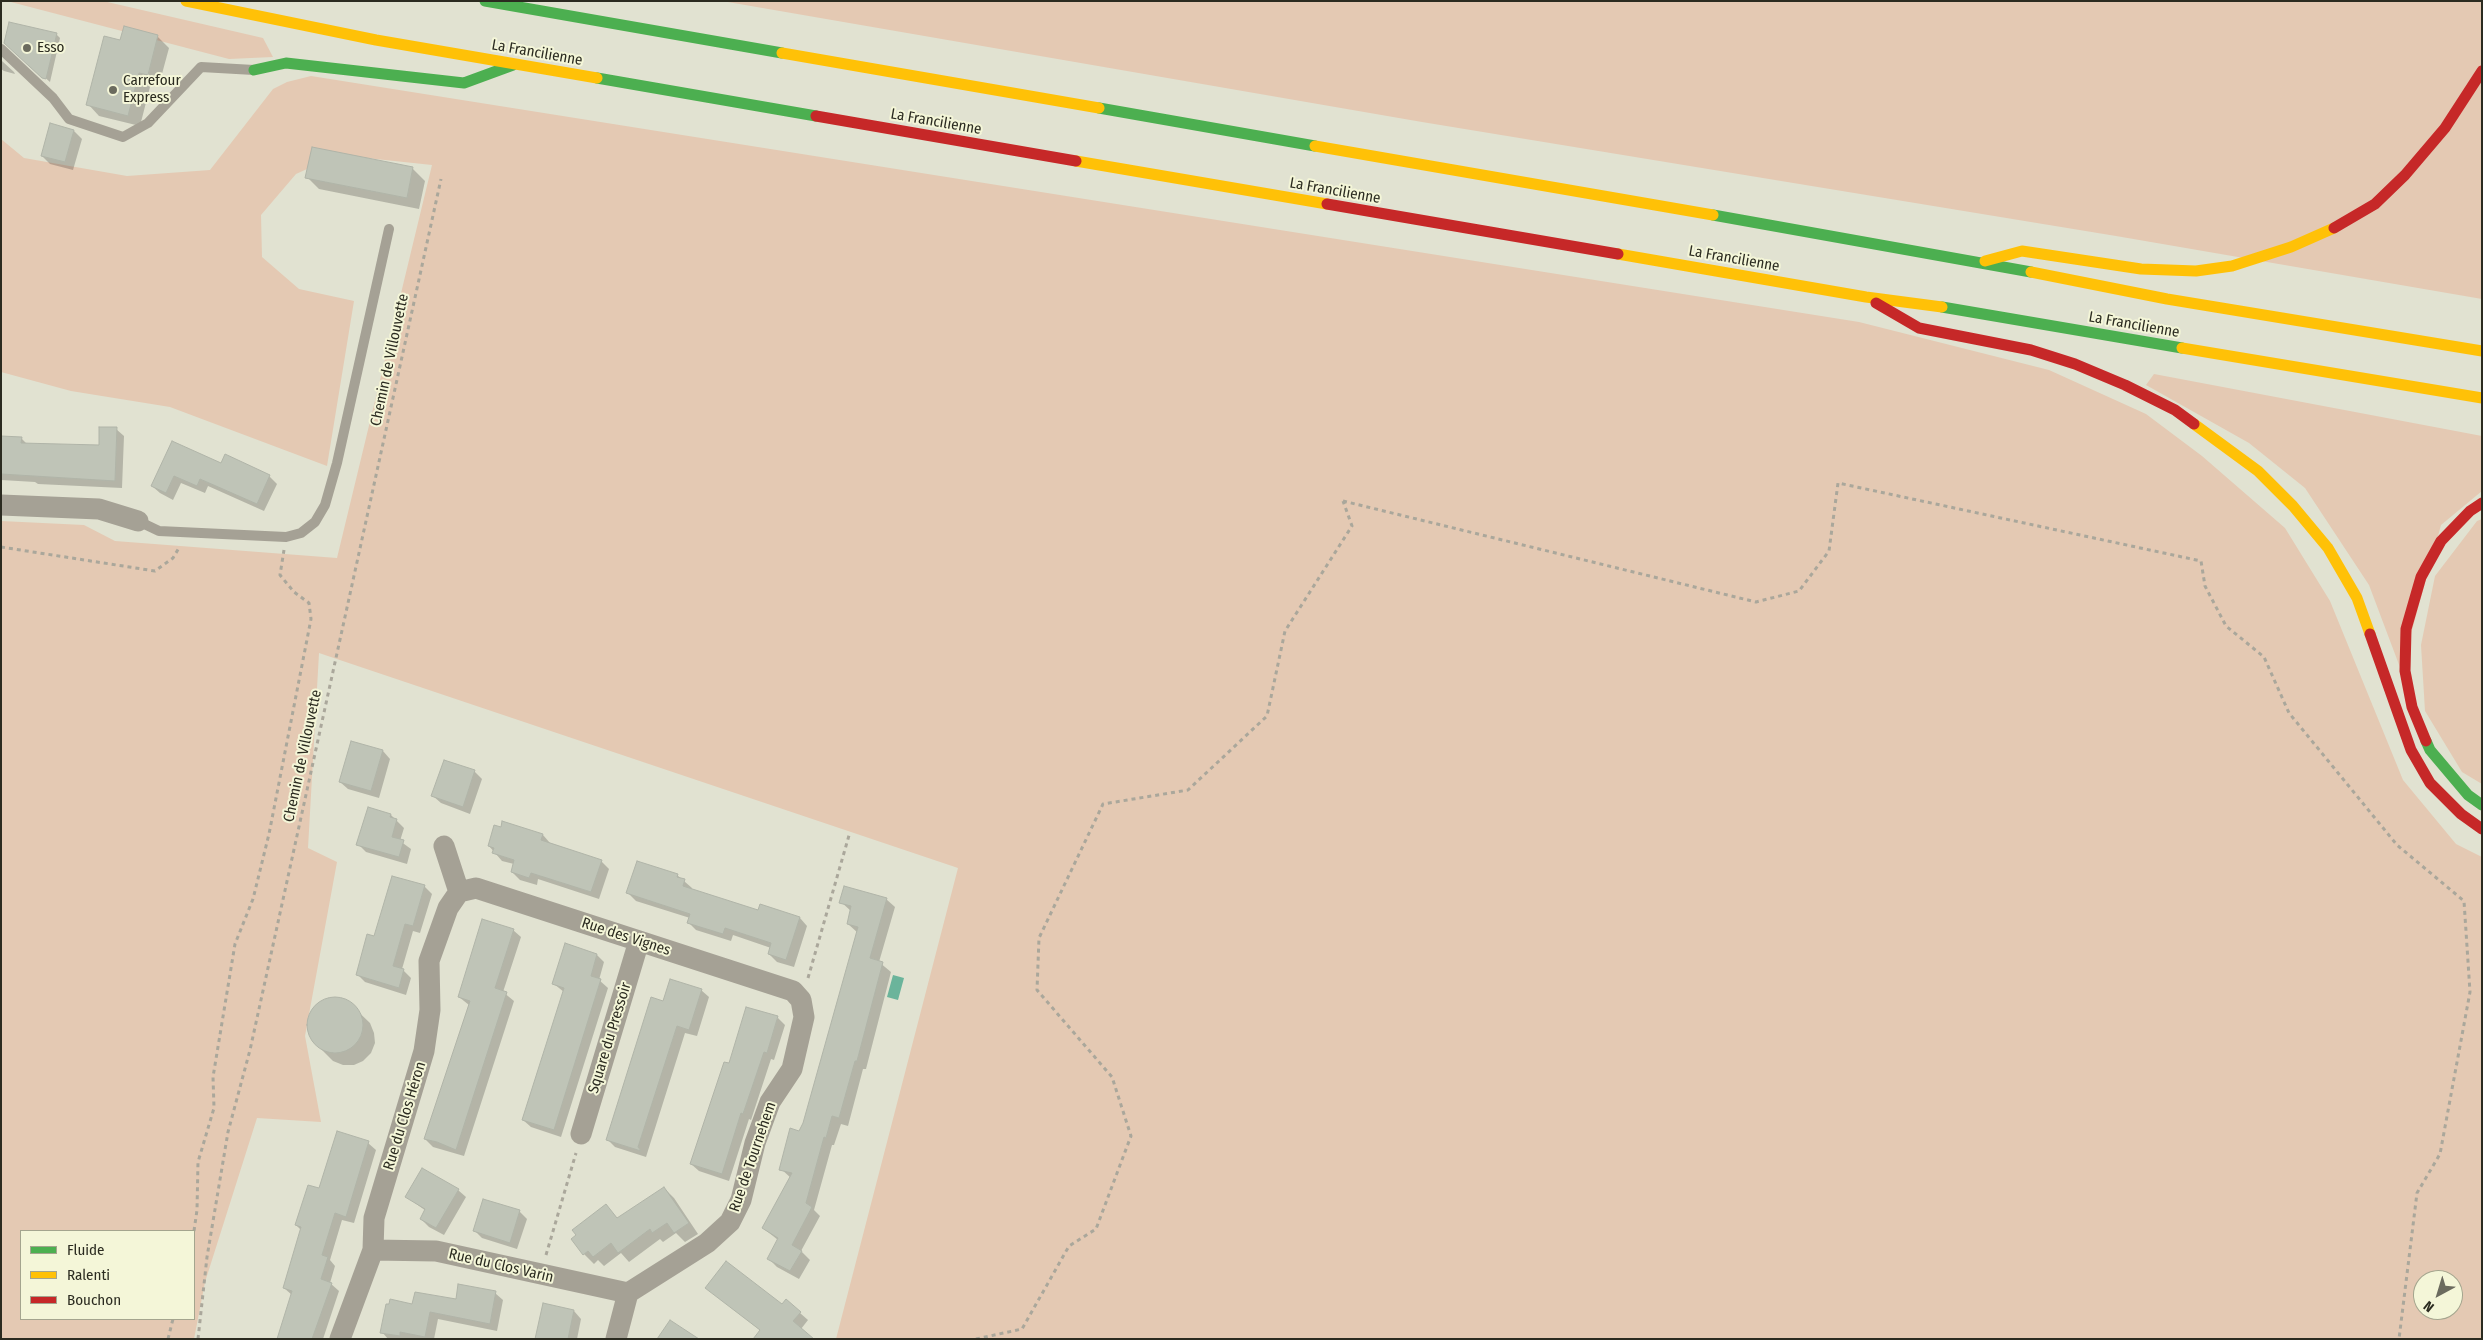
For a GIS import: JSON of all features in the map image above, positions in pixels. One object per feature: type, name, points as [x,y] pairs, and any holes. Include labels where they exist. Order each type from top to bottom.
[{"type":"highway","name":"La Francilienne","points":[[186,1],[376,40],[514,64],[1866,297],[1924,304],[2482,398]]},
{"type":"highway","points":[[485,1],[1981,262],[2167,299],[2482,351]]},
{"type":"highway","points":[[531,1],[547,12]]},
{"type":"highway","points":[[254,70],[286,63],[464,82],[514,64]]},
{"type":"highway","points":[[1981,262],[2022,250],[2141,269],[2196,271],[2232,266],[2291,247],[2349,221],[2375,204],[2405,175],[2446,128],[2482,71]]},
{"type":"highway","points":[[1866,297],[1919,328],[2031,350],[2075,364],[2125,385],[2175,410],[2258,471],[2293,506],[2328,548],[2357,598],[2411,750],[2430,783],[2461,814],[2482,829]]},
{"type":"highway","points":[[2482,503],[2470,511],[2441,541],[2421,577],[2406,630],[2405,671],[2412,707],[2430,750],[2468,795],[2482,805]]},
{"type":"street","points":[[1,505],[99,509],[138,521]]},
{"type":"street","points":[[444,846],[459,892]]},
{"type":"street","name":"Rue des Vignes","points":[[459,892],[476,888],[640,941],[797,995]]},
{"type":"street","name":"Rue du Clos Héron","points":[[340,1339],[373,1250],[374,1218],[424,1051],[430,1010],[429,960],[448,908],[459,892]]},
{"type":"street","name":"Square du Pressoir","points":[[581,1134],[640,941]]},
{"type":"street","name":"Rue de Tournehem","points":[[628,1293],[707,1242],[730,1222],[741,1200],[755,1143],[770,1102],[792,1069],[804,1018],[797,995]]},
{"type":"street","name":"Rue du Clos Varin","points":[[373,1250],[436,1251],[628,1293]]},
{"type":"street","points":[[616,1339],[628,1293]]},
{"type":"lane","points":[[1,49],[53,98],[69,119],[123,137],[148,122],[200,67],[254,70]]},
{"type":"lane","points":[[138,521],[159,531],[286,537],[301,533],[315,522],[325,505],[337,463],[389,229]]},
{"type":"path","name":"Chemin de Villouvette","points":[[198,1339],[207,1257],[228,1132],[253,1040],[441,179]]},
{"type":"path","points":[[976,1339],[1022,1329],[1069,1246],[1096,1229],[1131,1136],[1112,1077],[1037,990],[1039,938],[1103,804],[1188,790],[1267,716],[1285,630],[1352,526],[1343,501],[1756,602],[1798,591],[1829,551],[1838,483],[2201,562],[2205,586],[2226,626],[2264,657],[2289,713],[2397,845],[2464,901],[2470,992],[2440,1154],[2418,1193],[2399,1339]]},
{"type":"path","points":[[1,547],[155,571],[173,558],[188,532]]},
{"type":"path","points":[[194,1230],[197,1210],[198,1162],[214,1108],[213,1077],[235,944],[253,899],[269,834],[311,619],[309,603],[294,592],[280,575],[286,537]]},
{"type":"path","points":[[797,995],[850,832]]},
{"type":"path","points":[[540,1275],[581,1134]]},
{"type":"path","points":[[168,1339],[173,1320]]},
{"type":"shaded area","points":[[7,1],[103,1],[263,38],[273,57],[229,59]]},
{"type":"shaded area","points":[[722,1],[2482,1],[2482,299],[2116,236],[1422,122]]},
{"type":"shaded area","points":[[311,76],[1859,322],[2049,370],[2146,414],[2202,456],[2285,528],[2330,601],[2403,780],[2456,844],[2482,857],[2482,1339],[836,1339],[958,868],[319,653],[308,848],[337,862],[305,1036],[321,1122],[257,1118],[205,1282],[194,1339],[1,1339],[1,521],[84,525],[115,541],[337,558],[432,165],[338,155],[296,174],[261,215],[262,257],[299,289],[354,301],[327,466],[170,407],[71,391],[1,372],[1,139],[24,158],[127,176],[210,170],[273,89],[287,82]]},
{"type":"shaded area","points":[[2154,374],[2482,436],[2482,491],[2441,525],[2401,670],[2369,585],[2305,488],[2249,443],[2146,385]]},
{"type":"shaded area","points":[[2482,519],[2482,784],[2462,772],[2425,711],[2421,645],[2435,576],[2477,521]]},
{"type":"shaded area","points":[[893,975],[904,978],[898,1000],[887,997]]},
{"type":"building","points":[[9,22],[57,33],[46,79],[42,78],[4,43]]},
{"type":"building","name":"Carrefour Express","points":[[124,26],[158,35],[148,75],[139,73],[128,116],[86,105],[104,36],[120,40]]},
{"type":"building","points":[[50,123],[74,130],[65,162],[41,156]]},
{"type":"building","points":[[312,147],[413,167],[407,198],[305,178]]},
{"type":"building","points":[[99,427],[117,427],[115,481],[1,474],[1,436],[22,437],[21,443],[99,445]]},
{"type":"building","points":[[172,441],[221,463],[225,454],[270,475],[257,504],[200,479],[197,486],[174,476],[166,493],[151,486]]},
{"type":"building","points":[[351,741],[383,750],[371,791],[339,782]]},
{"type":"building","points":[[444,760],[475,770],[463,807],[431,796]]},
{"type":"building","points":[[368,807],[391,814],[390,817],[397,819],[392,837],[404,840],[399,857],[356,845]]},
{"type":"building","points":[[502,821],[543,834],[541,840],[602,860],[591,892],[531,873],[529,878],[511,872],[514,860],[492,853],[494,848],[488,846],[494,825],[501,827]]},
{"type":"building","points":[[637,861],[678,874],[677,877],[685,879],[683,886],[758,910],[760,904],[800,917],[786,960],[768,954],[771,943],[725,928],[723,934],[687,923],[690,914],[626,893]]},
{"type":"building","points":[[392,876],[425,885],[413,926],[405,924],[393,966],[404,969],[399,988],[356,975],[367,934],[374,936]]},
{"type":"building","points":[[844,886],[887,898],[870,958],[883,962],[857,1061],[855,1061],[839,1118],[832,1116],[826,1138],[824,1137],[806,1203],[812,1207],[792,1245],[802,1251],[790,1271],[767,1259],[778,1238],[762,1228],[792,1173],[779,1170],[790,1128],[799,1131],[803,1123],[858,927],[847,924],[851,906],[839,903]]},
{"type":"building","points":[[482,919],[514,929],[495,988],[507,992],[456,1150],[424,1139],[470,1001],[458,997]]},
{"type":"building","points":[[565,943],[597,954],[591,976],[601,979],[554,1130],[522,1120],[564,988],[552,984]]},
{"type":"building","points":[[670,979],[702,989],[689,1030],[677,1026],[638,1147],[641,1151],[606,1140],[651,997],[663,1001]]},
{"type":"building","points":[[329,997],[341,997],[355,1005],[363,1019],[361,1036],[355,1045],[341,1053],[329,1053],[319,1048],[312,1041],[307,1031],[307,1019],[312,1009],[319,1002]]},
{"type":"building","points":[[746,1007],[778,1016],[767,1053],[764,1052],[743,1114],[741,1113],[722,1174],[690,1164],[724,1062],[729,1063]]},
{"type":"building","points":[[337,1131],[369,1141],[346,1217],[335,1213],[322,1255],[328,1257],[321,1279],[332,1283],[312,1339],[277,1339],[292,1291],[283,1288],[301,1227],[295,1225],[308,1185],[319,1188]]},
{"type":"building","points":[[422,1168],[459,1189],[436,1228],[420,1219],[425,1209],[405,1197]]},
{"type":"building","points":[[664,1187],[689,1223],[674,1233],[667,1223],[652,1233],[650,1229],[618,1253],[611,1243],[593,1257],[588,1251],[583,1255],[571,1239],[576,1235],[572,1230],[606,1204],[617,1218]]},
{"type":"building","points":[[483,1199],[520,1210],[510,1243],[473,1231]]},
{"type":"building","points":[[726,1261],[782,1304],[786,1299],[801,1312],[793,1321],[814,1339],[753,1339],[760,1330],[705,1288]]},
{"type":"building","points":[[458,1284],[496,1291],[490,1324],[430,1312],[425,1337],[400,1332],[400,1336],[380,1333],[386,1304],[389,1304],[390,1299],[412,1304],[415,1292],[456,1299]]},
{"type":"building","points":[[543,1303],[574,1310],[568,1339],[535,1339]]},
{"type":"building","points":[[670,1320],[699,1339],[657,1339]]},
{"type":"traffic: fast","points":[[485,1],[782,53]]},
{"type":"traffic: fast","points":[[254,70],[286,63],[464,83],[513,65]]},
{"type":"traffic: fast","points":[[597,78],[816,116]]},
{"type":"traffic: fast","points":[[1099,108],[1315,146]]},
{"type":"traffic: fast","points":[[1713,215],[2031,272]]},
{"type":"traffic: fast","points":[[1942,307],[2182,348]]},
{"type":"traffic: fast","points":[[2426,741],[2430,750],[2468,795],[2482,805]]},
{"type":"traffic: slow","points":[[186,1],[376,40],[597,78]]},
{"type":"traffic: slow","points":[[782,53],[1099,108]]},
{"type":"traffic: slow","points":[[1315,146],[1713,215]]},
{"type":"traffic: slow","points":[[1076,161],[1327,204]]},
{"type":"traffic: slow","points":[[1985,261],[2022,251],[2141,269],[2196,271],[2232,266],[2291,247],[2334,228]]},
{"type":"traffic: slow","points":[[1618,254],[1866,297],[1942,307]]},
{"type":"traffic: slow","points":[[2031,272],[2167,299],[2482,351]]},
{"type":"traffic: slow","points":[[2182,348],[2482,398]]},
{"type":"traffic: slow","points":[[2194,424],[2258,471],[2293,506],[2328,548],[2357,598],[2370,634]]},
{"type":"traffic: jam","points":[[2334,228],[2375,204],[2405,175],[2445,128],[2482,71]]},
{"type":"traffic: jam","points":[[816,116],[1076,161]]},
{"type":"traffic: jam","points":[[1327,204],[1618,254]]},
{"type":"traffic: jam","points":[[1876,303],[1919,328],[2031,350],[2075,364],[2125,385],[2175,410],[2194,424]]},
{"type":"traffic: jam","points":[[2426,741],[2412,707],[2405,671],[2406,629],[2421,577],[2441,541],[2470,511],[2482,503]]},
{"type":"traffic: jam","points":[[2370,634],[2411,750],[2430,783],[2461,814],[2482,829]]},
{"type":"place","name":"Esso","points":[[27,48]]},
{"type":"place","name":"Carrefour Express","points":[[113,90]]}]
